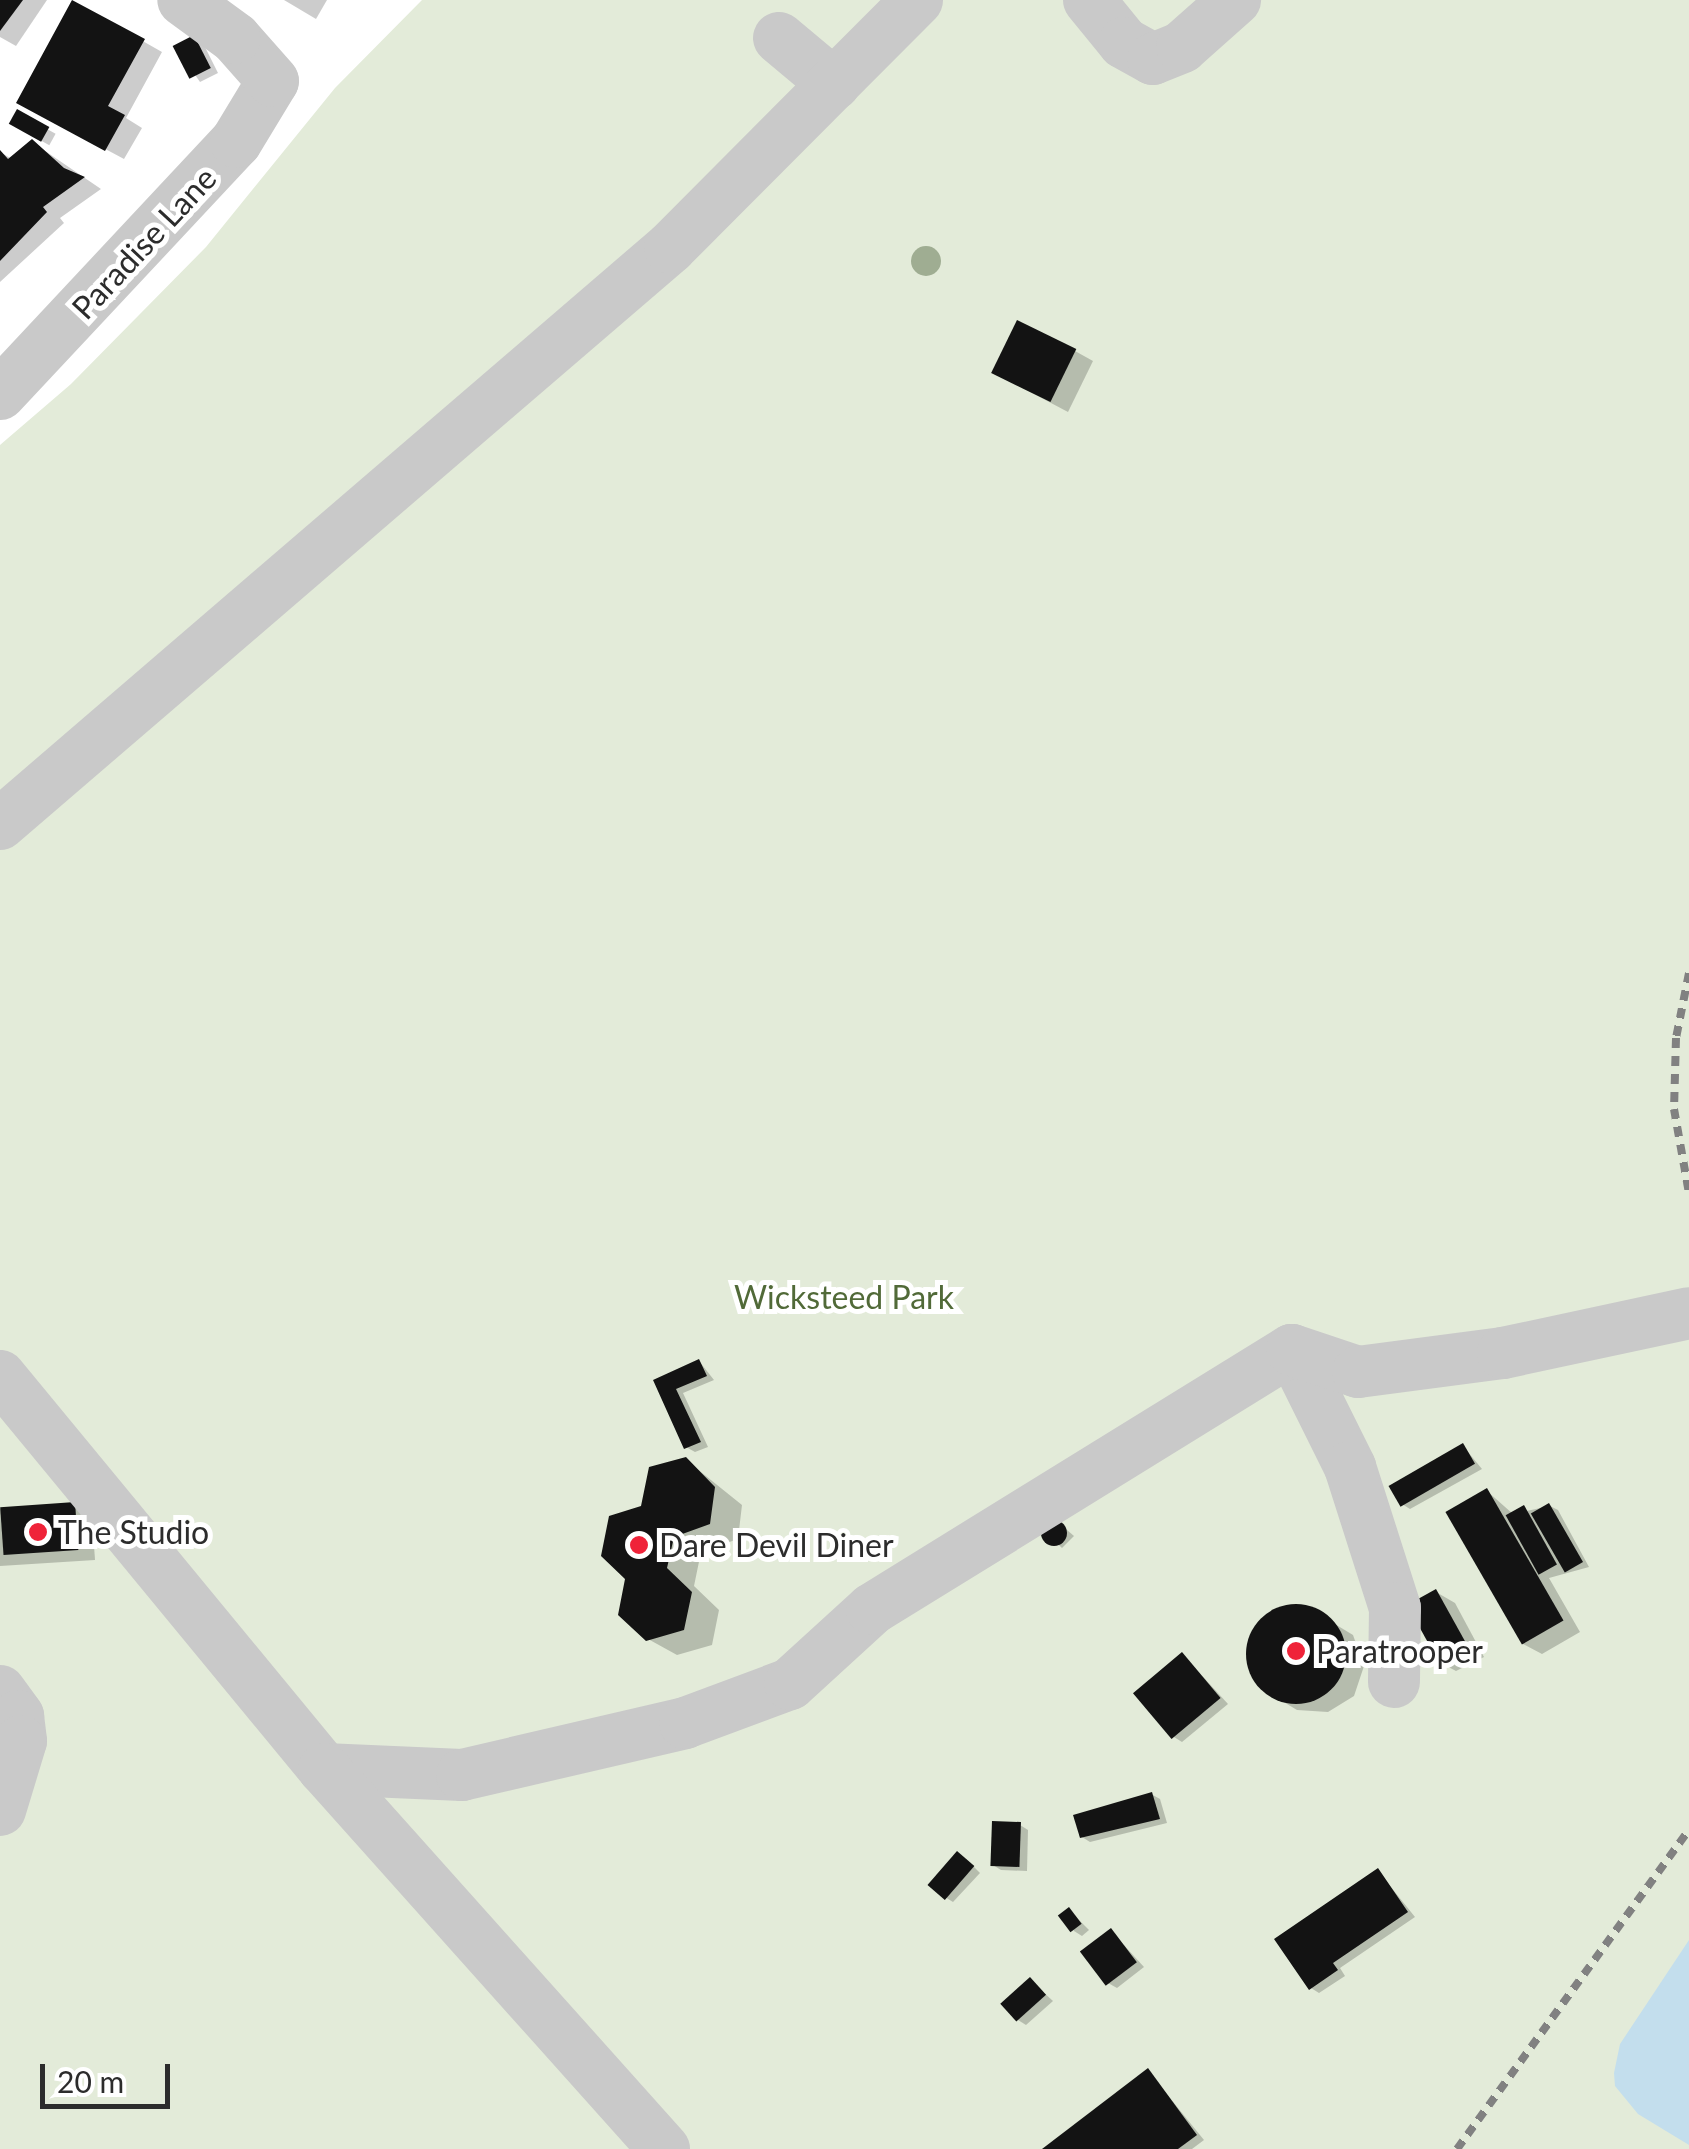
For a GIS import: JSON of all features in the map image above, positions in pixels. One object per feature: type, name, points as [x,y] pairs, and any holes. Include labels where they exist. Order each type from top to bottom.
[{"type":"street","name":"Paradise Lane","points":[[0,394],[236,142],[274,82],[235,38],[183,0]]},
{"type":"street","points":[[0,824],[670,248],[916,0]]},
{"type":"street","points":[[1089,0],[1124,43],[1154,59],[1182,47],[1235,0]]},
{"type":"street","points":[[779,38],[834,84]]},
{"type":"street","points":[[1292,1350],[1358,1372],[1503,1354],[1689,1314]]},
{"type":"street","points":[[1292,1350],[1350,1467],[1395,1608],[1394,1682]]},
{"type":"street","points":[[324,1768],[462,1775],[685,1723],[790,1684],[872,1609],[1292,1350]]},
{"type":"street","points":[[0,1376],[324,1768],[664,2149]]},
{"type":"street","points":[[0,1691],[18,1716],[21,1741],[0,1810]]},
{"type":"green space","name":"Wicksteed Park","points":[[422,0],[1689,0],[1689,2149],[0,2149],[0,445],[71,384],[206,247],[335,88]]},
{"type":"water","points":[[1689,1940],[1689,2145],[1638,2114],[1615,2086],[1614,2073],[1620,2044]]},
{"type":"building","points":[[0,0],[23,0],[0,31]]},
{"type":"building","points":[[72,0],[145,39],[108,106],[125,115],[105,151],[16,103]]},
{"type":"building","points":[[194,35],[211,68],[189,79],[173,46]]},
{"type":"building","points":[[17,109],[49,127],[41,142],[9,124]]},
{"type":"building","points":[[32,139],[64,168],[85,177],[43,207],[47,212],[0,261],[0,150],[8,159]]},
{"type":"building","points":[[1017,320],[1076,349],[1050,402],[991,373]]},
{"type":"building","points":[[699,1359],[707,1376],[676,1389],[701,1442],[684,1449],[653,1380]]},
{"type":"building","points":[[1463,1443],[1475,1464],[1401,1507],[1389,1486]]},
{"type":"building","points":[[686,1457],[715,1487],[710,1524],[674,1537],[667,1568],[692,1592],[684,1630],[646,1641],[618,1615],[625,1579],[601,1556],[609,1516],[641,1506],[649,1467]]},
{"type":"building","points":[[1487,1488],[1564,1621],[1522,1645],[1445,1512]]},
{"type":"building","name":"The Studio","points":[[75,1502],[78,1550],[4,1555],[0,1507]]},
{"type":"building","points":[[1549,1503],[1583,1562],[1565,1572],[1531,1514]]},
{"type":"building","points":[[1524,1505],[1557,1564],[1539,1575],[1506,1515]]},
{"type":"building","points":[[1054,1520],[1063,1524],[1067,1533],[1063,1542],[1054,1546],[1045,1542],[1041,1533],[1045,1524]]},
{"type":"building","points":[[1436,1589],[1468,1646],[1439,1662],[1407,1605]]},
{"type":"building","name":"Paratrooper","points":[[1296,1604],[1315,1607],[1332,1618],[1343,1635],[1343,1673],[1332,1690],[1315,1701],[1296,1704],[1277,1701],[1260,1690],[1249,1673],[1246,1654],[1249,1635],[1260,1618],[1277,1607]]},
{"type":"building","points":[[1182,1652],[1221,1698],[1172,1739],[1133,1693]]},
{"type":"building","points":[[1152,1792],[1160,1819],[1080,1838],[1073,1815]]},
{"type":"building","points":[[992,1821],[1021,1822],[1019,1867],[990,1866]]},
{"type":"building","points":[[957,1851],[974,1866],[945,1900],[927,1885]]},
{"type":"building","points":[[1378,1868],[1408,1912],[1333,1963],[1338,1970],[1309,1990],[1274,1939]]},
{"type":"building","points":[[1069,1907],[1082,1924],[1070,1932],[1058,1915]]},
{"type":"building","points":[[1111,1928],[1137,1962],[1106,1986],[1080,1951]]},
{"type":"building","points":[[1030,1977],[1046,1995],[1016,2022],[1000,2004]]},
{"type":"building","points":[[1148,2068],[1197,2135],[1178,2149],[1042,2149]]},
{"type":"railway","points":[[1689,973],[1676,1038],[1674,1109],[1689,1193]]},
{"type":"railway","points":[[1457,2149],[1689,1830]]},
{"type":"place","name":"The Studio","points":[[38,1532]]},
{"type":"place","name":"Dare Devil Diner","points":[[639,1545]]},
{"type":"place","name":"Paratrooper","points":[[1296,1651]]}]
